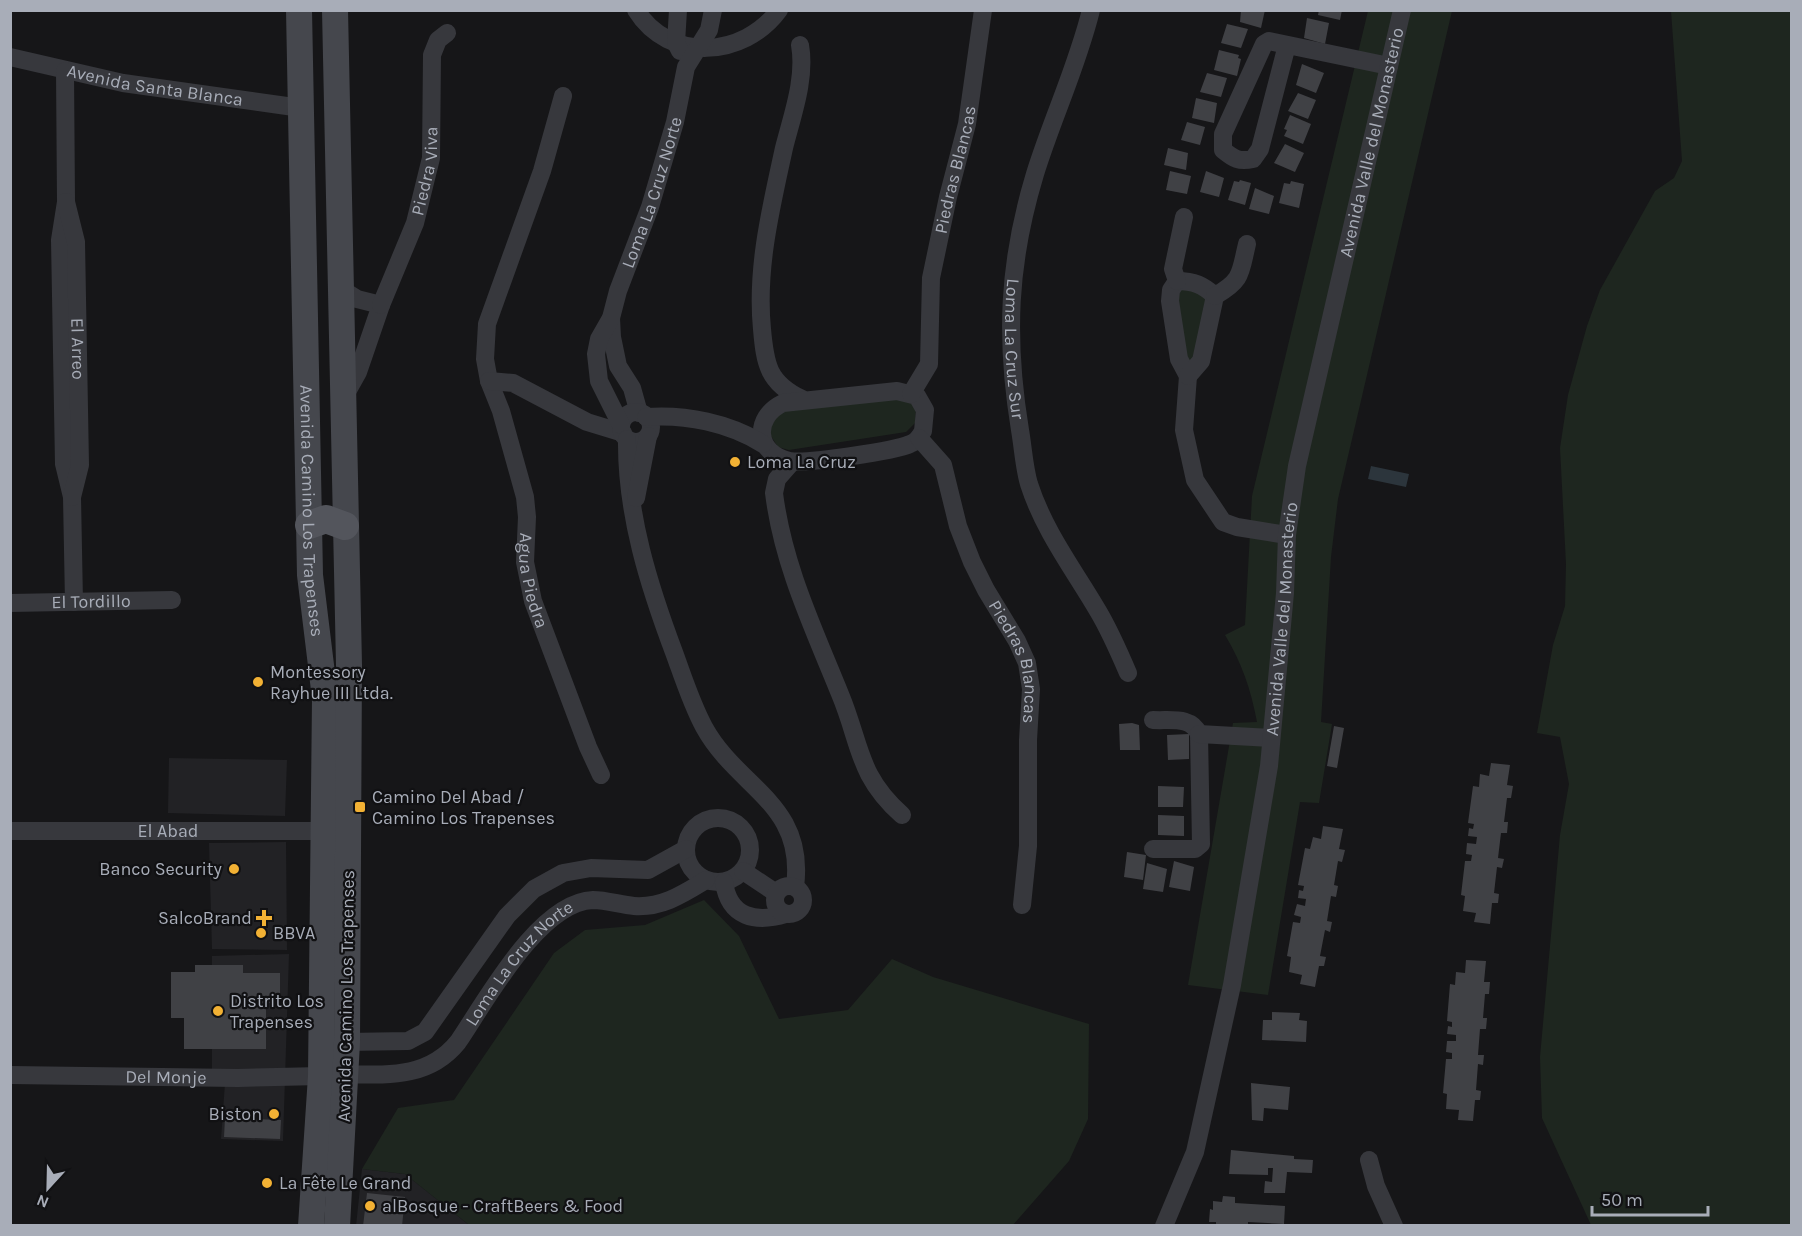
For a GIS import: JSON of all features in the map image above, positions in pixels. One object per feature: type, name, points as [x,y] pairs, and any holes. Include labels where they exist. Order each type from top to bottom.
[{"type":"main road","name":"Avenida Camino Los Trapenses","points":[[298,10],[309,525],[313,610],[325,698],[325,831],[337,1226]]},
{"type":"main road","name":"Avenida Camino Los Trapenses","points":[[311,1226],[334,1075],[347,1042],[349,665],[335,10]]},
{"type":"main road","points":[[309,525],[326,519],[345,526]]},
{"type":"street","points":[[636,10],[652,30],[676,43],[699,50],[721,48],[742,41],[763,28],[779,10]]},
{"type":"street","points":[[678,10],[676,43],[686,67]]},
{"type":"street","name":"Loma La Cruz Norte","points":[[713,10],[709,30],[699,50],[686,67],[675,122],[653,196],[611,318],[599,339],[597,368],[606,399],[624,432],[626,462],[634,509],[651,588],[692,700],[705,728],[725,759],[771,802],[783,817],[793,846],[795,886]]},
{"type":"street","name":"Piedras Blancas","points":[[911,394],[928,364],[931,278],[948,197],[967,124],[983,10]]},
{"type":"street","name":"Loma La Cruz Sur","points":[[1091,10],[1085,34],[1035,173],[1023,217],[1011,281],[1009,330],[1014,394],[1029,483],[1053,539],[1100,614],[1128,673]]},
{"type":"street","name":"Avenida Valle del Monasterio","points":[[1164,1226],[1195,1152],[1233,985],[1271,738],[1285,592],[1287,535],[1297,466],[1401,10]]},
{"type":"street","name":"Piedra Viva","points":[[344,397],[358,372],[381,306],[415,223],[431,158],[432,55],[438,40],[447,33]]},
{"type":"street","points":[[1287,45],[1260,149],[1253,159],[1241,162],[1223,150],[1223,134],[1264,44],[1269,41],[1389,66]]},
{"type":"street","points":[[800,45],[801,72],[771,205],[762,274],[761,320],[770,373],[767,417],[760,435],[765,446],[794,579],[841,696],[865,770],[880,794],[902,815]]},
{"type":"street","name":"Avenida Santa Blanca","points":[[10,57],[65,71],[181,93],[301,108]]},
{"type":"street","name":"El Arreo","points":[[65,71],[66,202],[60,240],[64,464],[72,497],[74,602]]},
{"type":"street","name":"Agua Piedra","points":[[563,96],[542,171],[487,324],[485,341],[489,381],[501,411],[525,497],[527,517],[525,562],[533,601],[588,747],[601,775]]},
{"type":"street","points":[[1177,281],[1173,269],[1184,217]]},
{"type":"street","points":[[1188,376],[1201,361],[1215,297],[1233,286],[1239,278],[1247,244]]},
{"type":"street","points":[[1177,281],[1171,290],[1170,301],[1179,359],[1188,376],[1184,430],[1195,480],[1223,522],[1237,527],[1287,535]]},
{"type":"street","points":[[1177,281],[1193,281],[1205,286],[1215,297]]},
{"type":"street","points":[[341,289],[357,299],[381,306]]},
{"type":"street","name":"Loma La Cruz Norte","points":[[611,318],[618,366],[632,388],[646,424],[634,509]]},
{"type":"street","points":[[770,373],[782,388],[802,399]]},
{"type":"street","points":[[489,381],[500,379],[513,383],[588,422],[624,432],[640,441],[646,424]]},
{"type":"street","points":[[624,432],[630,414],[646,424],[707,423],[728,427],[765,446],[777,457],[792,462],[901,447],[919,438],[926,424],[922,402],[911,394],[897,391],[802,399],[783,403],[767,417],[728,427]]},
{"type":"street","name":"Piedras Blancas","points":[[919,438],[943,465],[956,519],[972,562],[1027,663],[1031,689],[1028,740],[1028,846],[1022,905]]},
{"type":"street","points":[[774,493],[777,479],[792,462]]},
{"type":"street","name":"El Tordillo","points":[[10,603],[172,600]]},
{"type":"street","points":[[1153,720],[1190,722],[1195,725],[1199,734],[1201,844],[1195,849],[1153,849]]},
{"type":"street","points":[[1199,734],[1271,738]]},
{"type":"street","points":[[715,881],[735,878],[743,871],[750,858],[749,839],[740,826],[727,819],[716,818],[701,823],[693,831],[686,849],[692,869],[715,881],[729,902],[752,918],[770,919],[798,912],[803,904],[802,894],[795,886],[782,888],[776,893]]},
{"type":"street","name":"El Abad","points":[[10,831],[325,831]]},
{"type":"street","name":"Loma La Cruz Norte","points":[[347,1042],[408,1041],[425,1032],[507,916],[520,900],[548,879],[578,868],[648,870],[686,849]]},
{"type":"street","points":[[743,871],[776,893]]},
{"type":"street","name":"Loma La Cruz Norte","points":[[334,1075],[422,1070],[444,1057],[458,1042],[530,938],[555,914],[576,903],[594,900],[651,906],[715,881]]},
{"type":"street","points":[[776,893],[777,908],[786,914]]},
{"type":"street","name":"Del Monje","points":[[10,1075],[238,1078],[334,1075]]},
{"type":"street","points":[[1369,1160],[1376,1186],[1394,1226]]},
{"type":"shaded area","points":[[1368,11],[1452,11],[1338,499],[1331,557],[1321,722],[1332,724],[1319,803],[1300,802],[1268,995],[1188,985],[1233,723],[1257,722],[1245,677],[1225,635],[1245,625],[1252,496]]},
{"type":"shaded area","points":[[1671,11],[1791,11],[1791,1225],[1591,1225],[1542,1118],[1540,1057],[1560,835],[1569,784],[1560,737],[1537,733],[1553,645],[1565,606],[1566,564],[1560,448],[1568,395],[1587,326],[1600,290],[1655,191],[1674,178],[1682,161]]},
{"type":"shaded area","points":[[1179,287],[1207,295],[1196,361],[1186,362],[1175,303]]},
{"type":"shaded area","points":[[908,399],[916,409],[915,423],[906,432],[789,450],[778,447],[769,433],[770,423],[790,406]]},
{"type":"shaded area","points":[[1371,466],[1409,474],[1406,487],[1368,479]]},
{"type":"shaded area","points":[[169,758],[287,760],[285,816],[168,813]]},
{"type":"shaded area","points":[[286,842],[287,950],[212,949],[209,843]]},
{"type":"shaded area","points":[[704,900],[739,936],[779,1019],[848,1010],[892,959],[933,977],[1089,1024],[1088,1119],[1069,1161],[1012,1226],[469,1225],[405,1174],[362,1169],[398,1108],[454,1100],[554,953],[585,930],[645,925]]},
{"type":"shaded area","points":[[289,954],[283,1141],[221,1139],[225,1083],[212,1080],[212,956]]},
{"type":"shaded area","points":[[362,1169],[405,1174],[469,1225],[356,1226]]},
{"type":"building","points":[[1241,10],[1265,10],[1261,28],[1240,22]]},
{"type":"building","points":[[1319,10],[1342,10],[1340,20],[1318,15]]},
{"type":"building","points":[[1307,18],[1329,23],[1325,44],[1304,38]]},
{"type":"building","points":[[1227,24],[1248,29],[1241,48],[1221,43]]},
{"type":"building","points":[[1219,50],[1239,55],[1238,58],[1241,59],[1237,76],[1214,70]]},
{"type":"building","points":[[1302,64],[1324,73],[1316,93],[1296,85]]},
{"type":"building","points":[[1207,73],[1227,78],[1221,97],[1200,92]]},
{"type":"building","points":[[1298,93],[1316,100],[1308,119],[1288,111]]},
{"type":"building","points":[[1196,98],[1217,103],[1214,123],[1192,118]]},
{"type":"building","points":[[1290,115],[1311,124],[1303,144],[1284,136],[1287,130],[1284,129]]},
{"type":"building","points":[[1187,122],[1205,127],[1200,145],[1181,140]]},
{"type":"building","points":[[1285,144],[1304,153],[1295,172],[1274,163]]},
{"type":"building","points":[[1168,148],[1188,153],[1186,170],[1164,165]]},
{"type":"building","points":[[1170,171],[1191,176],[1187,194],[1166,190]]},
{"type":"building","points":[[1206,171],[1224,178],[1219,197],[1200,192]]},
{"type":"building","points":[[1240,180],[1251,183],[1245,205],[1228,200],[1234,181],[1239,182]]},
{"type":"building","points":[[1291,181],[1304,184],[1299,208],[1279,203],[1284,183],[1290,184]]},
{"type":"building","points":[[1255,188],[1274,196],[1269,214],[1249,209]]},
{"type":"building","points":[[1119,724],[1139,725],[1140,750],[1120,750]]},
{"type":"building","points":[[1334,726],[1344,728],[1337,768],[1327,766]]},
{"type":"building","points":[[1189,734],[1189,759],[1168,760],[1167,735]]},
{"type":"building","points":[[1491,763],[1510,765],[1507,785],[1513,786],[1511,798],[1507,798],[1504,822],[1508,822],[1507,833],[1501,833],[1498,858],[1504,859],[1502,868],[1497,867],[1494,893],[1499,894],[1498,903],[1492,903],[1490,924],[1474,922],[1476,913],[1463,911],[1465,896],[1461,895],[1465,861],[1471,861],[1472,855],[1466,854],[1467,843],[1476,844],[1477,837],[1468,836],[1469,828],[1473,829],[1474,824],[1468,823],[1473,786],[1479,787],[1480,774],[1489,776]]},
{"type":"building","points":[[1158,786],[1184,787],[1183,807],[1158,807]]},
{"type":"building","points":[[1158,815],[1184,816],[1184,836],[1158,835]]},
{"type":"building","points":[[1323,826],[1343,829],[1339,849],[1345,850],[1342,862],[1338,861],[1334,885],[1338,886],[1336,897],[1331,896],[1327,921],[1332,922],[1330,932],[1325,930],[1320,956],[1326,957],[1324,966],[1319,966],[1315,987],[1300,984],[1302,975],[1289,972],[1291,957],[1287,956],[1293,922],[1300,923],[1301,917],[1294,915],[1297,904],[1305,906],[1306,899],[1298,898],[1299,890],[1303,891],[1304,886],[1298,885],[1305,848],[1310,849],[1313,837],[1321,839]]},
{"type":"building","points":[[1127,852],[1146,855],[1143,880],[1124,877]]},
{"type":"building","points":[[1174,861],[1194,867],[1190,891],[1169,887]]},
{"type":"building","points":[[1147,863],[1167,869],[1163,892],[1143,889]]},
{"type":"building","points":[[1466,960],[1486,961],[1484,982],[1490,982],[1489,994],[1485,994],[1483,1018],[1487,1018],[1486,1029],[1480,1029],[1478,1055],[1484,1055],[1483,1065],[1478,1064],[1476,1090],[1481,1091],[1480,1100],[1475,1100],[1473,1121],[1458,1120],[1459,1110],[1446,1109],[1447,1094],[1443,1093],[1446,1059],[1452,1059],[1452,1053],[1446,1052],[1447,1041],[1456,1041],[1456,1035],[1447,1034],[1448,1026],[1452,1027],[1452,1022],[1447,1021],[1450,984],[1455,985],[1456,972],[1465,973]]},
{"type":"building","name":"Distrito Los Trapenses","points":[[195,965],[243,965],[243,973],[280,973],[280,1003],[266,1003],[266,1049],[184,1049],[184,1018],[171,1018],[171,972],[195,972]]},
{"type":"building","points":[[1272,1012],[1300,1013],[1299,1020],[1307,1021],[1306,1042],[1262,1040],[1263,1020],[1272,1020]]},
{"type":"building","points":[[1251,1083],[1290,1087],[1288,1110],[1264,1108],[1263,1121],[1252,1120]]},
{"type":"building","points":[[225,1118],[281,1120],[280,1139],[224,1137]]},
{"type":"building","points":[[1231,1150],[1313,1160],[1312,1173],[1287,1172],[1285,1193],[1264,1193],[1265,1181],[1272,1182],[1273,1168],[1268,1168],[1268,1175],[1229,1174]]},
{"type":"building","points":[[367,1193],[405,1197],[402,1226],[363,1226]]},
{"type":"building","points":[[1223,1196],[1235,1197],[1235,1203],[1285,1206],[1284,1224],[1248,1222],[1248,1226],[1216,1226],[1216,1222],[1209,1222],[1210,1209],[1213,1210],[1213,1201],[1222,1202]]},
{"type":"place","name":"Loma La Cruz","points":[[735,462]]},
{"type":"place","name":"Montessory Rayhue III Ltda.","points":[[258,682]]},
{"type":"place","name":"Camino Del Abad / Camino Los Trapenses","points":[[360,807]]},
{"type":"place","name":"Banco Security","points":[[234,869]]},
{"type":"place","name":"SalcoBrand","points":[[264,918]]},
{"type":"place","name":"BBVA","points":[[261,933]]},
{"type":"place","name":"Distrito Los Trapenses","points":[[218,1011]]},
{"type":"place","name":"Biston","points":[[274,1114]]},
{"type":"place","name":"La Fête Le Grand","points":[[267,1183]]},
{"type":"place","name":"alBosque - CraftBeers & Food","points":[[370,1206]]}]
